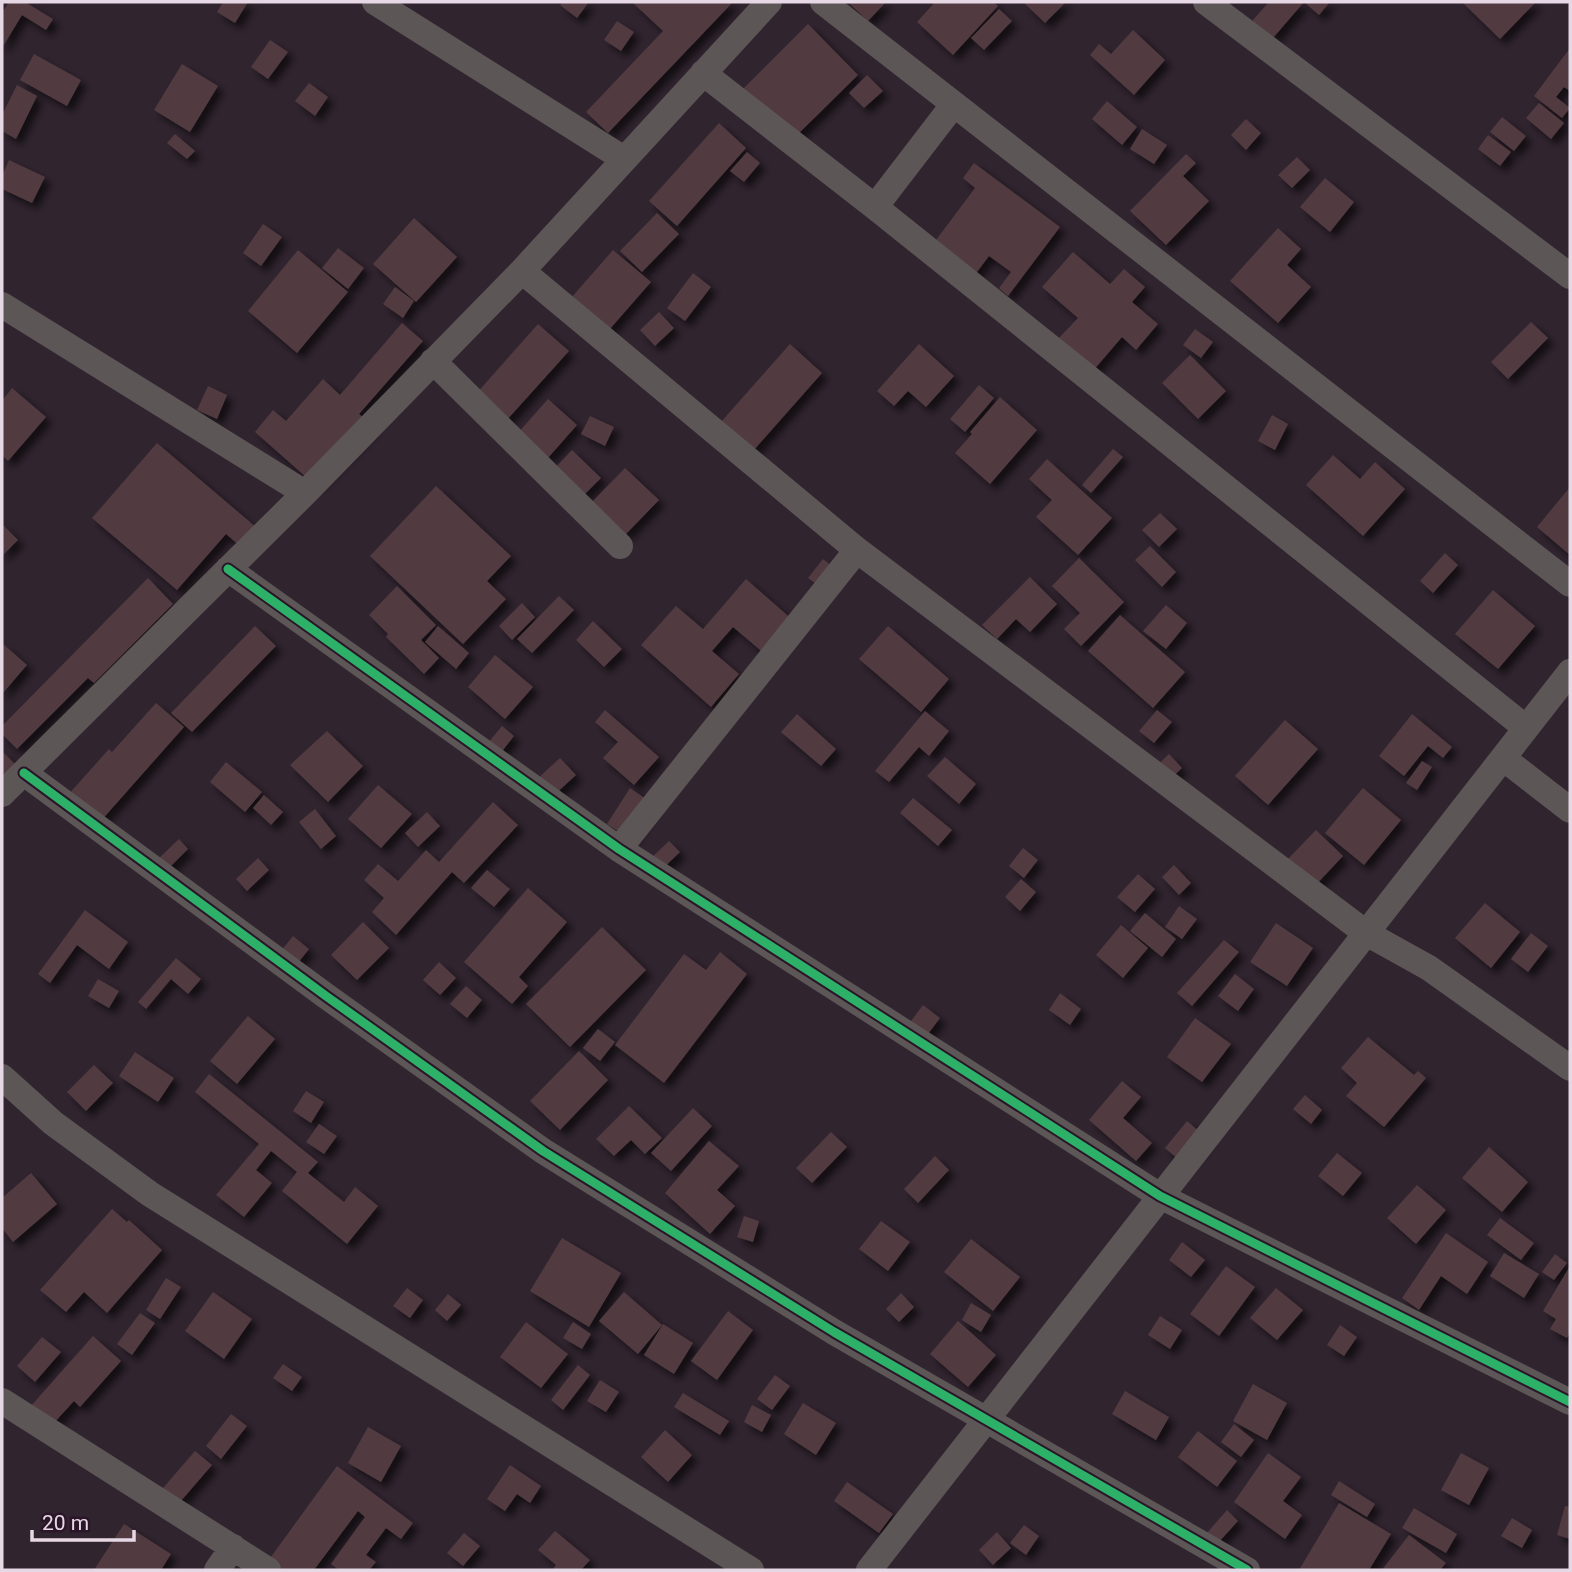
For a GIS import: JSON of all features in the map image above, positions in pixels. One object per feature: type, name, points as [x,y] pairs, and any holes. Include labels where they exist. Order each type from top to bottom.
[{"type":"street","points":[[375,2],[624,159]]},
{"type":"street","points":[[2,794],[522,271],[769,2]]},
{"type":"street","points":[[823,2],[1570,584]]},
{"type":"street","points":[[1206,2],[1570,276]]},
{"type":"street","points":[[703,72],[1526,728]]},
{"type":"street","points":[[875,207],[954,104]]},
{"type":"street","points":[[522,271],[857,550],[1366,933],[1429,968],[1570,1069]]},
{"type":"street","points":[[2,304],[305,492]]},
{"type":"street","points":[[433,361],[620,546]]},
{"type":"street","points":[[619,849],[857,550]]},
{"type":"street","points":[[228,569],[619,849],[1160,1196],[1570,1402]]},
{"type":"street","points":[[869,1570],[1570,672]]},
{"type":"street","points":[[1503,758],[1570,810]]},
{"type":"street","points":[[24,773],[326,996],[543,1151],[834,1332],[1247,1570]]},
{"type":"street","points":[[2,1077],[62,1130],[150,1194],[751,1570]]},
{"type":"street","points":[[2,1401],[268,1570]]},
{"type":"street","points":[[217,1570],[233,1548]]},
{"type":"building","points":[[9,2],[25,2],[53,19],[46,30],[22,15],[2,48],[2,13]]},
{"type":"building","points":[[223,2],[248,2],[235,23],[217,12]]},
{"type":"building","points":[[563,2],[589,2],[577,18],[560,5]]},
{"type":"building","points":[[632,2],[733,2],[608,133],[586,112],[663,31]]},
{"type":"building","points":[[848,2],[886,2],[868,21]]},
{"type":"building","points":[[935,2],[994,2],[998,6],[953,55],[917,22]]},
{"type":"building","points":[[1023,2],[1066,2],[1045,23]]},
{"type":"building","points":[[1269,2],[1304,2],[1273,38],[1252,21]]},
{"type":"building","points":[[1304,2],[1330,2],[1319,15]]},
{"type":"building","points":[[1462,2],[1536,2],[1500,39]]},
{"type":"building","points":[[999,9],[1012,21],[984,50],[971,38]]},
{"type":"building","points":[[617,21],[634,32],[621,51],[604,40]]},
{"type":"building","points":[[808,24],[858,75],[792,140],[742,90]]},
{"type":"building","points":[[1133,30],[1165,60],[1134,95],[1090,55],[1099,44],[1111,54]]},
{"type":"building","points":[[270,40],[288,52],[268,79],[251,67]]},
{"type":"building","points":[[1570,48],[1570,91],[1564,87],[1556,97],[1570,108],[1562,118],[1534,96]]},
{"type":"building","points":[[34,54],[81,80],[67,106],[20,80]]},
{"type":"building","points":[[182,64],[218,86],[190,132],[154,110]]},
{"type":"building","points":[[867,75],[883,91],[864,108],[849,93]]},
{"type":"building","points":[[309,83],[328,97],[315,116],[295,101]]},
{"type":"building","points":[[17,85],[37,96],[16,139],[2,131],[2,115]]},
{"type":"building","points":[[1107,101],[1137,127],[1122,145],[1092,119]]},
{"type":"building","points":[[1539,103],[1564,123],[1551,139],[1526,118]]},
{"type":"building","points":[[1502,117],[1526,136],[1514,151],[1490,132]]},
{"type":"building","points":[[1246,119],[1261,133],[1246,150],[1231,135]]},
{"type":"building","points":[[719,123],[746,148],[677,226],[649,201]]},
{"type":"building","points":[[1142,129],[1167,145],[1154,164],[1130,149]]},
{"type":"building","points":[[175,134],[195,151],[187,159],[167,143]]},
{"type":"building","points":[[1488,135],[1511,152],[1500,166],[1478,149]]},
{"type":"building","points":[[747,152],[760,163],[744,182],[730,171]]},
{"type":"building","points":[[1186,154],[1196,163],[1183,176],[1209,201],[1166,245],[1130,211]]},
{"type":"building","points":[[1297,157],[1310,170],[1292,188],[1278,175]]},
{"type":"building","points":[[9,160],[45,177],[32,203],[2,189],[2,176]]},
{"type":"building","points":[[974,163],[1060,227],[1008,296],[999,288],[1011,272],[989,256],[968,284],[927,252],[975,188],[963,178]]},
{"type":"building","points":[[1325,178],[1354,202],[1330,232],[1300,207]]},
{"type":"building","points":[[657,213],[679,234],[642,272],[620,251]]},
{"type":"building","points":[[414,218],[457,257],[416,302],[373,264]]},
{"type":"building","points":[[263,224],[282,237],[261,266],[243,253]]},
{"type":"building","points":[[1278,228],[1301,249],[1287,265],[1311,287],[1278,323],[1230,281]]},
{"type":"building","points":[[338,248],[364,268],[348,289],[322,268]]},
{"type":"building","points":[[298,250],[348,292],[297,353],[248,311]]},
{"type":"building","points":[[613,250],[651,282],[609,330],[571,298]]},
{"type":"building","points":[[1073,252],[1110,284],[1124,269],[1145,287],[1132,302],[1158,324],[1136,350],[1122,337],[1092,372],[1056,341],[1078,318],[1042,287]]},
{"type":"building","points":[[693,273],[711,287],[685,321],[667,308]]},
{"type":"building","points":[[395,287],[414,301],[403,318],[383,304]]},
{"type":"building","points":[[659,312],[674,328],[655,346],[640,330]]},
{"type":"building","points":[[1531,322],[1548,338],[1508,379],[1491,362]]},
{"type":"building","points":[[402,323],[423,341],[359,414],[373,426],[315,485],[255,432],[273,410],[286,421],[323,379],[340,395]]},
{"type":"building","points":[[538,324],[569,351],[505,422],[475,395]]},
{"type":"building","points":[[1195,329],[1213,342],[1201,358],[1183,345]]},
{"type":"building","points":[[790,344],[822,373],[753,451],[721,422]]},
{"type":"building","points":[[919,344],[954,376],[926,407],[908,391],[894,406],[877,391]]},
{"type":"building","points":[[1190,355],[1226,391],[1198,419],[1162,383]]},
{"type":"building","points":[[979,385],[994,398],[965,432],[950,419]]},
{"type":"building","points":[[208,386],[227,395],[217,419],[197,410]]},
{"type":"building","points":[[12,388],[46,417],[8,461],[2,455],[2,401]]},
{"type":"building","points":[[1000,397],[1037,430],[990,484],[955,453]]},
{"type":"building","points":[[548,399],[577,425],[547,459],[518,433]]},
{"type":"building","points":[[1272,415],[1288,424],[1275,450],[1258,441]]},
{"type":"building","points":[[590,416],[614,427],[605,446],[581,434]]},
{"type":"building","points":[[157,443],[257,528],[241,547],[226,534],[177,590],[92,518]]},
{"type":"building","points":[[1113,449],[1123,457],[1091,493],[1082,485]]},
{"type":"building","points":[[572,450],[601,478],[583,496],[555,468]]},
{"type":"building","points":[[1333,455],[1360,479],[1375,462],[1405,489],[1363,536],[1306,485]]},
{"type":"building","points":[[1047,459],[1112,518],[1078,555],[1036,517],[1052,500],[1029,479]]},
{"type":"building","points":[[625,468],[659,500],[625,535],[591,503]]},
{"type":"building","points":[[436,486],[511,556],[487,581],[506,599],[463,644],[370,556]]},
{"type":"building","points":[[1570,487],[1570,555],[1537,527]]},
{"type":"building","points":[[1160,513],[1177,529],[1159,547],[1142,530]]},
{"type":"building","points":[[2,524],[18,540],[2,556]]},
{"type":"building","points":[[1150,546],[1176,572],[1162,587],[1135,560]]},
{"type":"building","points":[[1445,553],[1458,565],[1433,593],[1420,581]]},
{"type":"building","points":[[1079,558],[1124,602],[1081,646],[1064,629],[1080,613],[1052,586]]},
{"type":"building","points":[[823,559],[837,570],[823,589],[808,578]]},
{"type":"building","points":[[1030,577],[1057,604],[1030,632],[1016,619],[997,639],[982,625]]},
{"type":"building","points":[[148,578],[173,604],[94,683],[88,678],[17,749],[2,734],[2,726]]},
{"type":"building","points":[[746,579],[795,622],[766,655],[733,627],[712,651],[739,674],[711,707],[641,645],[676,606],[703,629]]},
{"type":"building","points":[[397,586],[436,625],[421,640],[439,658],[424,674],[386,637],[388,634],[369,615]]},
{"type":"building","points":[[1493,590],[1535,626],[1498,669],[1455,634]]},
{"type":"building","points":[[559,596],[574,610],[532,653],[517,639]]},
{"type":"building","points":[[522,603],[535,617],[512,640],[499,626]]},
{"type":"building","points":[[1166,605],[1187,623],[1166,649],[1143,631]]},
{"type":"building","points":[[1120,615],[1185,672],[1153,708],[1088,651]]},
{"type":"building","points":[[593,621],[622,649],[604,667],[576,640]]},
{"type":"building","points":[[255,626],[276,646],[192,732],[171,713]]},
{"type":"building","points":[[438,626],[469,653],[456,669],[425,642]]},
{"type":"building","points":[[888,626],[949,679],[921,712],[859,659]]},
{"type":"building","points":[[2,643],[27,665],[2,694]]},
{"type":"building","points":[[495,655],[533,687],[505,719],[468,687]]},
{"type":"building","points":[[156,703],[184,727],[99,823],[68,795],[109,749],[112,752]]},
{"type":"building","points":[[605,710],[659,757],[634,785],[603,758],[618,742],[595,722]]},
{"type":"building","points":[[1157,710],[1172,722],[1154,743],[1139,731]]},
{"type":"building","points":[[925,711],[949,731],[929,756],[919,747],[889,782],[875,771]]},
{"type":"building","points":[[797,714],[836,749],[821,766],[781,732]]},
{"type":"building","points":[[1412,714],[1452,747],[1443,758],[1428,746],[1404,776],[1379,756]]},
{"type":"building","points":[[1285,720],[1318,749],[1268,805],[1235,776]]},
{"type":"building","points":[[502,726],[514,736],[496,759],[483,749]]},
{"type":"building","points":[[327,731],[363,766],[328,802],[290,765]]},
{"type":"building","points":[[2,751],[16,765],[2,779]]},
{"type":"building","points":[[1169,754],[1182,768],[1165,784],[1152,770]]},
{"type":"building","points":[[945,757],[976,784],[959,804],[927,776]]},
{"type":"building","points":[[560,758],[576,775],[551,798],[535,781]]},
{"type":"building","points":[[1422,761],[1432,767],[1417,790],[1406,783]]},
{"type":"building","points":[[226,762],[262,792],[245,812],[210,782]]},
{"type":"building","points":[[378,785],[412,814],[381,848],[348,819]]},
{"type":"building","points":[[630,788],[653,804],[630,839],[607,824]]},
{"type":"building","points":[[1363,788],[1401,820],[1364,865],[1325,833]]},
{"type":"building","points":[[264,795],[283,812],[271,825],[253,808]]},
{"type":"building","points":[[913,798],[952,830],[938,846],[900,813]]},
{"type":"building","points":[[493,802],[518,825],[464,883],[452,872],[396,935],[372,912],[384,898],[364,880],[378,864],[398,881],[426,850],[439,862]]},
{"type":"building","points":[[315,809],[336,836],[321,849],[299,822]]},
{"type":"building","points":[[427,812],[440,826],[418,847],[405,833]]},
{"type":"building","points":[[1316,830],[1343,856],[1312,889],[1284,863]]},
{"type":"building","points":[[179,839],[188,849],[167,870],[157,860]]},
{"type":"building","points":[[669,841],[680,852],[660,871],[649,860]]},
{"type":"building","points":[[1023,848],[1038,860],[1024,878],[1009,866]]},
{"type":"building","points":[[258,858],[269,870],[247,891],[236,879]]},
{"type":"building","points":[[1174,865],[1191,883],[1179,895],[1162,877]]},
{"type":"building","points":[[487,870],[510,889],[494,907],[471,888]]},
{"type":"building","points":[[1138,874],[1155,889],[1135,912],[1117,897]]},
{"type":"building","points":[[1021,879],[1036,892],[1020,911],[1005,897]]},
{"type":"building","points":[[528,888],[567,922],[519,977],[528,986],[512,1004],[464,962]]},
{"type":"building","points":[[1485,903],[1520,932],[1491,968],[1455,938]]},
{"type":"building","points":[[1179,906],[1197,919],[1182,939],[1165,927]]},
{"type":"building","points":[[85,910],[128,942],[109,969],[77,945],[50,983],[38,974]]},
{"type":"building","points":[[1145,913],[1176,939],[1162,957],[1130,931]]},
{"type":"building","points":[[363,922],[389,948],[357,980],[331,955]]},
{"type":"building","points":[[1276,923],[1313,948],[1287,986],[1250,962]]},
{"type":"building","points":[[1121,925],[1148,948],[1123,978],[1096,955]]},
{"type":"building","points":[[602,927],[646,970],[570,1047],[526,1004]]},
{"type":"building","points":[[1531,933],[1548,946],[1528,972],[1511,959]]},
{"type":"building","points":[[293,936],[309,949],[290,973],[274,960]]},
{"type":"building","points":[[1224,940],[1239,952],[1192,1006],[1177,993]]},
{"type":"building","points":[[720,952],[747,974],[664,1083],[615,1045],[684,954],[706,970]]},
{"type":"building","points":[[176,958],[201,979],[188,994],[171,979],[146,1009],[138,1002]]},
{"type":"building","points":[[439,962],[456,978],[440,995],[423,980]]},
{"type":"building","points":[[1235,974],[1254,989],[1238,1011],[1218,996]]},
{"type":"building","points":[[98,979],[119,991],[109,1008],[88,996]]},
{"type":"building","points":[[466,986],[482,1000],[467,1018],[450,1004]]},
{"type":"building","points":[[1060,993],[1081,1009],[1070,1025],[1049,1010]]},
{"type":"building","points":[[923,1005],[940,1018],[925,1038],[908,1025]]},
{"type":"building","points":[[248,1016],[275,1039],[237,1084],[210,1061]]},
{"type":"building","points":[[1195,1018],[1231,1044],[1202,1082],[1167,1057]]},
{"type":"building","points":[[598,1029],[615,1042],[600,1061],[583,1048]]},
{"type":"building","points":[[1368,1037],[1414,1075],[1418,1071],[1426,1078],[1384,1127],[1346,1096],[1357,1083],[1341,1068]]},
{"type":"building","points":[[579,1051],[608,1080],[560,1130],[530,1101]]},
{"type":"building","points":[[135,1052],[174,1078],[158,1102],[119,1076]]},
{"type":"building","points":[[94,1065],[113,1083],[86,1111],[67,1092]]},
{"type":"building","points":[[209,1074],[318,1162],[308,1173],[344,1202],[355,1187],[378,1206],[347,1244],[282,1191],[297,1172],[271,1151],[256,1170],[272,1183],[244,1217],[216,1195],[259,1144],[195,1092]]},
{"type":"building","points":[[1122,1081],[1141,1097],[1123,1118],[1152,1143],[1136,1161],[1089,1120]]},
{"type":"building","points":[[306,1091],[324,1102],[311,1123],[293,1111]]},
{"type":"building","points":[[1305,1095],[1322,1110],[1311,1124],[1293,1109]]},
{"type":"building","points":[[629,1106],[662,1138],[645,1154],[631,1140],[614,1156],[596,1139]]},
{"type":"building","points":[[693,1108],[712,1126],[671,1171],[651,1153]]},
{"type":"building","points":[[1187,1121],[1207,1138],[1185,1165],[1165,1148]]},
{"type":"building","points":[[319,1124],[337,1136],[324,1154],[306,1142]]},
{"type":"building","points":[[831,1132],[847,1147],[812,1183],[796,1168]]},
{"type":"building","points":[[709,1141],[739,1166],[717,1190],[735,1206],[710,1234],[665,1193]]},
{"type":"building","points":[[1489,1147],[1528,1182],[1502,1212],[1462,1178]]},
{"type":"building","points":[[1337,1153],[1362,1173],[1343,1196],[1318,1176]]},
{"type":"building","points":[[935,1156],[949,1170],[918,1203],[904,1189]]},
{"type":"building","points":[[31,1173],[57,1204],[13,1242],[2,1228],[2,1198]]},
{"type":"building","points":[[1417,1185],[1446,1210],[1416,1244],[1387,1218]]},
{"type":"building","points":[[112,1209],[127,1222],[129,1220],[162,1250],[107,1313],[84,1292],[66,1312],[40,1290]]},
{"type":"building","points":[[744,1216],[759,1221],[753,1242],[737,1237]]},
{"type":"building","points":[[1500,1218],[1534,1243],[1521,1260],[1487,1235]]},
{"type":"building","points":[[881,1221],[910,1242],[888,1271],[859,1249]]},
{"type":"building","points":[[1446,1233],[1488,1262],[1467,1294],[1441,1276],[1419,1310],[1402,1298]]},
{"type":"building","points":[[562,1238],[621,1273],[589,1327],[530,1291]]},
{"type":"building","points":[[971,1239],[1020,1277],[993,1311],[944,1272]]},
{"type":"building","points":[[1182,1242],[1205,1260],[1191,1277],[1169,1260]]},
{"type":"building","points":[[1504,1253],[1539,1274],[1524,1298],[1490,1276]]},
{"type":"building","points":[[1555,1254],[1567,1263],[1554,1280],[1542,1272]]},
{"type":"building","points":[[1226,1266],[1255,1287],[1219,1336],[1190,1314]]},
{"type":"building","points":[[1570,1266],[1570,1332],[1567,1338],[1550,1329],[1556,1319],[1543,1311]]},
{"type":"building","points":[[166,1278],[181,1287],[160,1319],[146,1310]]},
{"type":"building","points":[[407,1288],[423,1300],[410,1318],[393,1306]]},
{"type":"building","points":[[1276,1288],[1303,1310],[1277,1340],[1250,1318]]},
{"type":"building","points":[[213,1292],[252,1319],[224,1359],[185,1331]]},
{"type":"building","points":[[624,1292],[662,1325],[638,1354],[599,1321]]},
{"type":"building","points":[[901,1293],[914,1307],[899,1322],[886,1309]]},
{"type":"building","points":[[448,1294],[461,1305],[447,1321],[435,1310]]},
{"type":"building","points":[[971,1303],[991,1315],[981,1332],[962,1320]]},
{"type":"building","points":[[728,1311],[753,1330],[717,1380],[691,1361]]},
{"type":"building","points":[[140,1313],[155,1323],[132,1355],[117,1344]]},
{"type":"building","points":[[1160,1316],[1182,1330],[1170,1349],[1148,1335]]},
{"type":"building","points":[[958,1321],[996,1355],[968,1387],[930,1354]]},
{"type":"building","points":[[526,1322],[568,1354],[541,1388],[500,1357]]},
{"type":"building","points":[[573,1322],[591,1334],[582,1349],[563,1338]]},
{"type":"building","points":[[663,1324],[693,1343],[674,1374],[644,1355]]},
{"type":"building","points":[[1340,1325],[1357,1337],[1344,1356],[1327,1345]]},
{"type":"building","points":[[93,1336],[121,1361],[80,1407],[74,1401],[52,1425],[31,1406]]},
{"type":"building","points":[[42,1337],[61,1352],[35,1382],[17,1366]]},
{"type":"building","points":[[283,1364],[302,1377],[292,1391],[273,1378]]},
{"type":"building","points":[[578,1365],[590,1375],[563,1410],[551,1400]]},
{"type":"building","points":[[775,1375],[790,1386],[772,1410],[757,1399]]},
{"type":"building","points":[[600,1380],[619,1392],[606,1412],[587,1401]]},
{"type":"building","points":[[1253,1384],[1287,1403],[1267,1440],[1233,1421]]},
{"type":"building","points":[[1125,1391],[1169,1417],[1156,1440],[1112,1414]]},
{"type":"building","points":[[683,1393],[729,1421],[720,1435],[674,1407]]},
{"type":"building","points":[[803,1403],[836,1423],[816,1455],[784,1434]]},
{"type":"building","points":[[752,1405],[771,1415],[762,1432],[744,1422]]},
{"type":"building","points":[[231,1414],[247,1426],[221,1459],[206,1446]]},
{"type":"building","points":[[1234,1424],[1254,1440],[1241,1457],[1221,1442]]},
{"type":"building","points":[[368,1427],[401,1446],[381,1482],[348,1463]]},
{"type":"building","points":[[665,1430],[692,1455],[668,1482],[641,1457]]},
{"type":"building","points":[[1198,1431],[1237,1461],[1217,1487],[1178,1457]]},
{"type":"building","points":[[195,1451],[212,1465],[174,1509],[157,1495]]},
{"type":"building","points":[[1268,1453],[1301,1477],[1283,1501],[1302,1515],[1285,1539],[1234,1502]]},
{"type":"building","points":[[1461,1453],[1489,1468],[1469,1505],[1441,1490]]},
{"type":"building","points":[[510,1465],[541,1486],[530,1503],[517,1494],[505,1511],[487,1499]]},
{"type":"building","points":[[337,1466],[413,1523],[401,1539],[386,1528],[366,1555],[376,1562],[369,1570],[339,1570],[331,1564],[365,1517],[358,1511],[314,1570],[280,1570],[268,1561]]},
{"type":"building","points":[[1339,1481],[1375,1504],[1367,1517],[1331,1495]]},
{"type":"building","points":[[847,1482],[893,1514],[879,1533],[834,1501]]},
{"type":"building","points":[[1339,1503],[1391,1534],[1369,1570],[1299,1570]]},
{"type":"building","points":[[1565,1506],[1570,1507],[1570,1539],[1557,1535]]},
{"type":"building","points":[[1414,1508],[1457,1534],[1446,1553],[1402,1528]]},
{"type":"building","points":[[1227,1510],[1238,1521],[1217,1544],[1206,1534]]},
{"type":"building","points":[[1512,1518],[1532,1530],[1522,1548],[1501,1536]]},
{"type":"building","points":[[124,1524],[171,1554],[161,1570],[94,1570]]},
{"type":"building","points":[[1024,1525],[1039,1536],[1026,1555],[1010,1543]]},
{"type":"building","points":[[555,1531],[590,1560],[581,1570],[552,1570],[556,1565],[538,1550]]},
{"type":"building","points":[[997,1532],[1011,1548],[993,1565],[979,1550]]},
{"type":"building","points":[[464,1533],[480,1546],[463,1566],[447,1553]]},
{"type":"building","points":[[1409,1535],[1446,1563],[1440,1570],[1382,1570]]},
{"type":"cycle path","points":[[228,569],[619,849],[1160,1196],[1570,1402]]},
{"type":"cycle path","points":[[24,773],[326,996],[543,1151],[834,1332],[1247,1570]]}]
